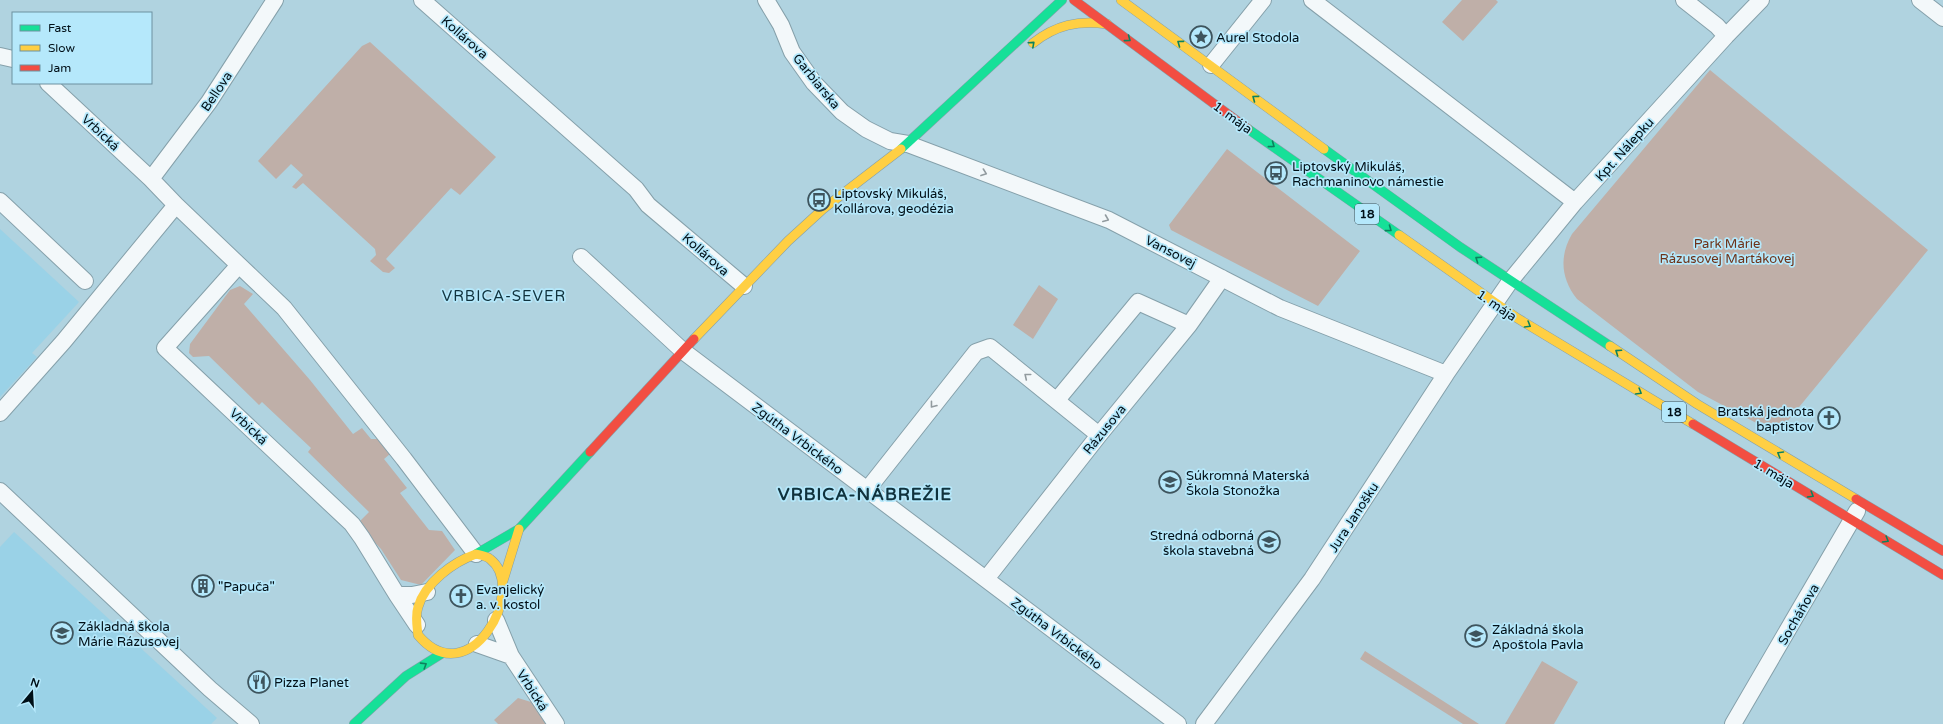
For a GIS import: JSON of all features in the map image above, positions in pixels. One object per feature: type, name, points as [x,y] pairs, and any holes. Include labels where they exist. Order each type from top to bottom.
[{"type":"main road","points":[[441,654],[427,647],[417,634],[419,607],[427,592],[455,563],[463,558],[476,554],[519,529],[773,255],[822,209],[908,144],[1052,11],[1062,0]]},
{"type":"main road","name":"1. mája","points":[[1074,0],[1223,111],[1495,304],[1943,575]]},
{"type":"main road","name":"1. mája","points":[[1121,0],[1344,164],[1511,280],[1697,404],[1943,551]]},
{"type":"main road","points":[[1025,51],[1043,34],[1066,23],[1082,21],[1107,24]]},
{"type":"main road","points":[[976,80],[997,72]]},
{"type":"main road","points":[[354,724],[406,676],[441,654],[461,651],[477,644],[488,633],[496,620],[501,600],[503,581],[519,529]]},
{"type":"main road","points":[[476,554],[483,555],[493,562],[503,581]]},
{"type":"main road","points":[[406,676],[410,662]]},
{"type":"street","name":"Bellova","points":[[151,179],[209,102],[275,0]]},
{"type":"street","name":"Kollárova","points":[[422,0],[636,189],[648,204],[744,286]]},
{"type":"street","name":"Garbiarska","points":[[766,0],[781,25],[792,52],[814,83],[842,112],[866,129],[890,141]]},
{"type":"street","points":[[1211,65],[1263,0]]},
{"type":"street","points":[[1312,0],[1576,202]]},
{"type":"street","points":[[1684,0],[1717,26],[1726,36]]},
{"type":"street","name":"Kpt. Nálepku","points":[[1495,304],[1511,280],[1576,202],[1726,36],[1761,0]]},
{"type":"street","points":[[1920,0],[1943,18]]},
{"type":"street","points":[[0,56],[12,59]]},
{"type":"street","name":"Vrbická","points":[[49,84],[151,179],[176,205],[284,308],[404,459],[476,554]]},
{"type":"street","name":"Vansovej","points":[[890,141],[908,144],[1109,220],[1280,308],[1446,374]]},
{"type":"street","points":[[0,201],[84,280]]},
{"type":"street","points":[[0,413],[64,341],[176,205]]},
{"type":"street","name":"Zgútha Vrbického","points":[[581,257],[683,351],[1178,724]]},
{"type":"street","name":"Vrbická","points":[[240,265],[165,348],[352,524],[397,595],[417,634]]},
{"type":"street","name":"Rázusova","points":[[986,579],[1099,435],[1189,325],[1222,278]]},
{"type":"street","points":[[1057,400],[1138,302],[1189,325]]},
{"type":"street","name":"Jura Janošku","points":[[1204,724],[1312,579],[1446,374],[1495,304]]},
{"type":"street","points":[[867,490],[976,352],[990,347],[1099,435]]},
{"type":"street","points":[[0,491],[215,693],[251,724]]},
{"type":"street","name":"Socháňova","points":[[1733,724],[1862,503]]},
{"type":"street","points":[[397,595],[412,595],[427,592]]},
{"type":"street","name":"Vrbická","points":[[496,620],[511,656],[556,724]]},
{"type":"street","name":"Vrbická","points":[[477,644],[511,656]]},
{"type":"shaded area","points":[[0,229],[79,302],[32,353],[37,357],[0,397]]},
{"type":"shaded area","name":"Základná škola Márie Rázusovej","points":[[14,532],[217,718],[211,724],[0,724],[0,547]]},
{"type":"green space","points":[[1462,0],[1496,0],[1498,2],[1463,41],[1442,22]]},
{"type":"green space","points":[[370,42],[496,157],[460,195],[451,188],[386,259],[395,268],[389,273],[383,272],[370,261],[376,255],[375,249],[303,183],[296,189],[292,187],[303,175],[291,164],[276,179],[258,161],[362,46]]},
{"type":"green space","name":"Park Márie Rázusovej Martákovej","points":[[1710,70],[1928,250],[1777,434],[1698,392],[1577,299],[1568,284],[1565,275],[1565,251],[1572,234]]},
{"type":"green space","points":[[1227,149],[1360,251],[1318,306],[1171,230],[1169,225]]},
{"type":"green space","points":[[1039,285],[1058,299],[1033,339],[1013,325]]},
{"type":"green space","points":[[240,286],[253,294],[244,304],[310,380],[353,434],[362,428],[371,439],[377,439],[390,454],[384,459],[407,488],[400,493],[429,530],[442,531],[455,550],[421,585],[401,580],[381,549],[357,524],[369,512],[308,452],[311,448],[262,402],[259,405],[209,356],[193,357],[189,353],[190,344],[230,290]]},
{"type":"green space","points":[[1365,651],[1479,724],[1463,724],[1360,659]]},
{"type":"green space","points":[[1542,661],[1578,682],[1554,724],[1505,724]]},
{"type":"green space","points":[[518,698],[531,702],[546,724],[498,724],[494,720]]},
{"type":"traffic: fast","points":[[901,149],[1062,0]]},
{"type":"traffic: fast","points":[[1248,129],[1399,235]]},
{"type":"traffic: fast","points":[[1324,149],[1460,247],[1610,346]]},
{"type":"traffic: fast","points":[[476,554],[519,529],[590,452]]},
{"type":"traffic: fast","points":[[354,724],[406,676],[441,654]]},
{"type":"traffic: slow","points":[[1121,0],[1324,149]]},
{"type":"traffic: slow","points":[[1033,43],[1050,32],[1068,25],[1086,23],[1107,24]]},
{"type":"traffic: slow","points":[[694,339],[788,241],[823,209],[901,149]]},
{"type":"traffic: slow","points":[[1399,235],[1517,318],[1693,424]]},
{"type":"traffic: slow","points":[[1610,346],[1697,404],[1856,499]]},
{"type":"traffic: slow","points":[[503,581],[519,529]]},
{"type":"traffic: slow","points":[[476,554],[490,559],[500,573],[502,592],[498,612],[488,631],[473,646],[456,653],[437,650],[418,635],[416,617],[418,607],[427,590],[441,574],[458,562],[476,554]]},
{"type":"traffic: jam","points":[[1074,0],[1248,129]]},
{"type":"traffic: jam","points":[[590,452],[694,339]]},
{"type":"traffic: jam","points":[[1693,424],[1943,575]]},
{"type":"traffic: jam","points":[[1856,499],[1943,551]]},
{"type":"place","name":"Aurel Stodola","points":[[1201,37]]},
{"type":"place","name":"Liptovský Mikuláš, Rachmaninovo námestie","points":[[1276,173]]},
{"type":"place","name":"Liptovský Mikuláš, Kollárova, geodézia","points":[[819,200]]},
{"type":"place","name":"Bratská jednota baptistov","points":[[1829,418]]},
{"type":"place","name":"Súkromná Materská Škola Stonožka","points":[[1170,482]]},
{"type":"place","name":"Stredná odborná škola stavebná","points":[[1269,542]]},
{"type":"place","name":"\"Papuča\"","points":[[203,586]]},
{"type":"place","name":"Evanjelický a. v. kostol","points":[[461,596]]},
{"type":"place","name":"Základná škola Márie Rázusovej","points":[[62,633]]},
{"type":"place","name":"Základná škola Apoštola Pavla","points":[[1476,636]]},
{"type":"place","name":"Pizza Planet","points":[[259,682]]},
{"type":"district","name":"VRBICA-SEVER","points":[[504,296]]},
{"type":"district","name":"VRBICA-NÁBREŽIE","points":[[865,494]]}]
